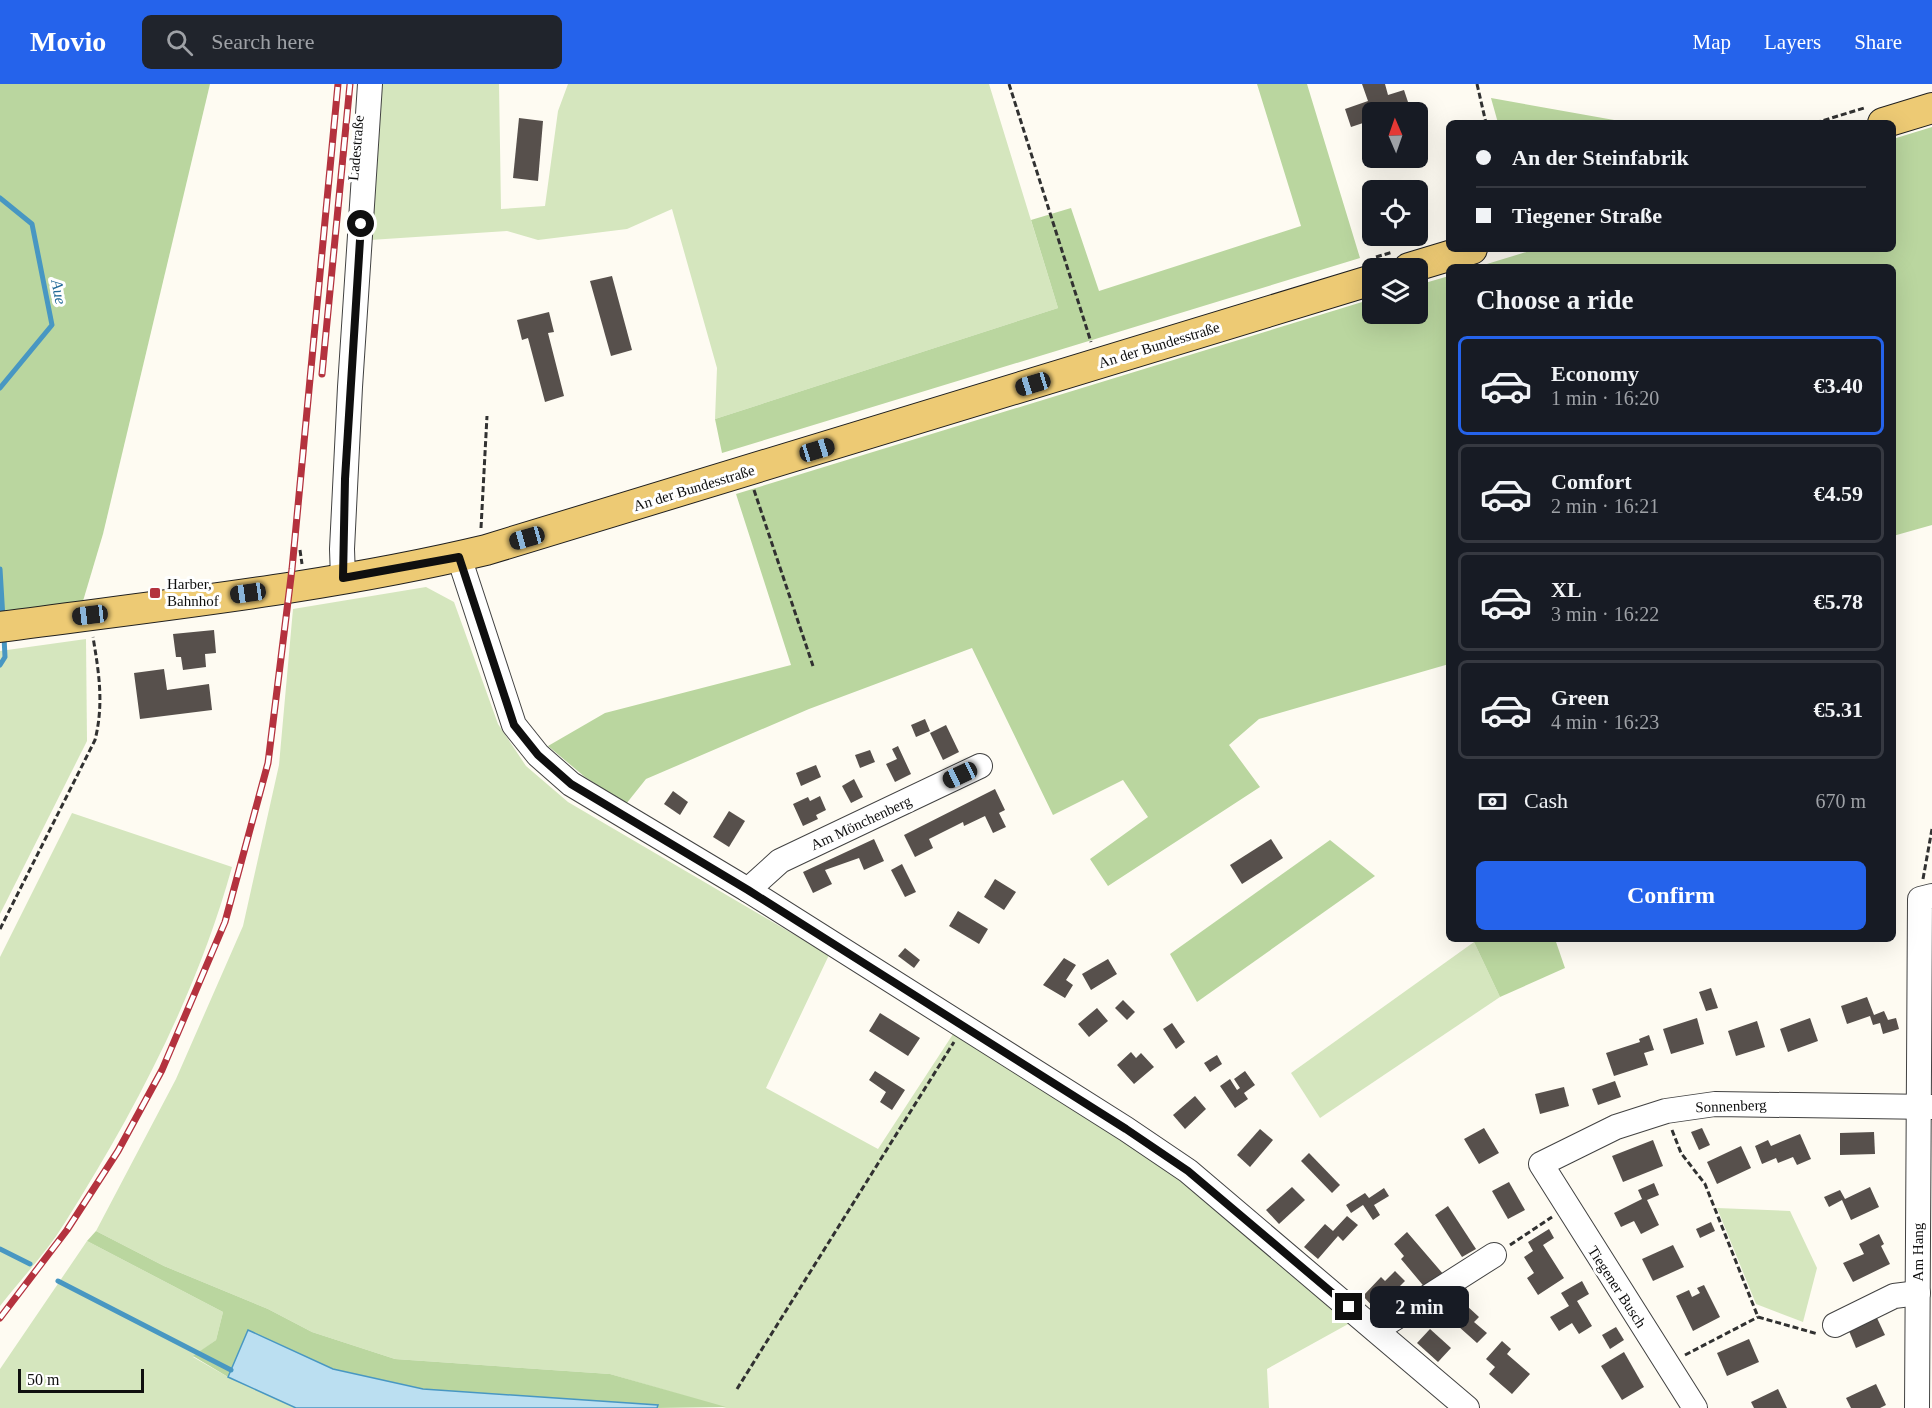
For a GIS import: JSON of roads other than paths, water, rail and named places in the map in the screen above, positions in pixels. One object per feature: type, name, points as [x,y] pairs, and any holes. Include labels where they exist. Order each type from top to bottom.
[{"type":"main road","points":[[1893,120],[1932,108]]},
{"type":"main road","points":[[1428,262],[1462,252]]},
{"type":"main road","name":"An der Bundesstraße","points":[[12,625],[343,578],[459,557],[1362,283]]},
{"type":"street","name":"Ladestraße","points":[[350,387],[336,360],[361,84]]},
{"type":"street","points":[[343,578],[342,549],[350,387],[370,84]]},
{"type":"street","points":[[459,557],[514,725],[538,755],[571,784],[748,890],[1188,1171],[1467,1408]]},
{"type":"street","name":"Am Mönchenberg","points":[[748,890],[780,861],[980,766]]},
{"type":"street","name":"Am Hang","points":[[1917,1408],[1918,1293],[1925,1107],[1926,897]]},
{"type":"street","name":"Sonnenberg","points":[[1541,1164],[1616,1127],[1666,1111],[1714,1104],[1925,1107]]},
{"type":"street","name":"Tiegener Busch","points":[[1541,1164],[1566,1208],[1695,1408]]},
{"type":"street","points":[[1376,1330],[1494,1256]]},
{"type":"street","name":"Am Hang","points":[[1835,1325],[1894,1296],[1918,1293]]},
{"type":"water","points":[[248,1330],[333,1369],[423,1389],[658,1405],[657,1408],[296,1408],[228,1377]]},
{"type":"waterway","name":"Aue","points":[[0,198],[32,224],[52,325],[0,388]]},
{"type":"waterway","name":"Aue","points":[[0,569],[3,619]]},
{"type":"waterway","name":"Aue","points":[[0,665],[5,657],[4,637]]},
{"type":"waterway","points":[[0,1249],[30,1264]]},
{"type":"waterway","points":[[58,1281],[231,1370]]},
{"type":"railway","points":[[0,1318],[67,1230],[118,1151],[162,1070],[225,922],[268,763],[292,569],[338,84]]},
{"type":"railway","points":[[322,374],[350,84]]},
{"type":"place","name":"Harber, Bahnhof","points":[[155,593]]}]
